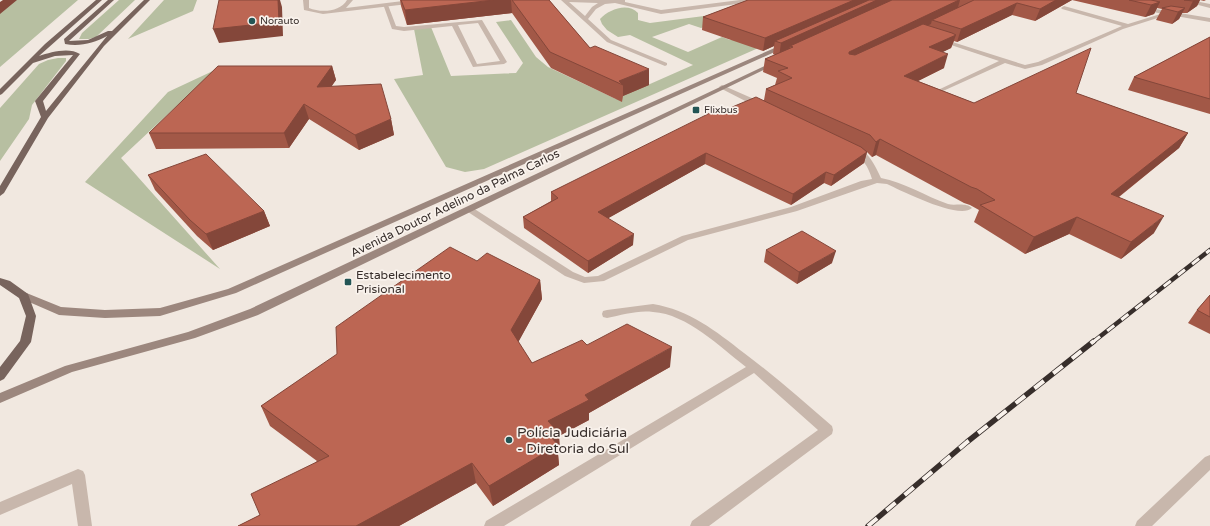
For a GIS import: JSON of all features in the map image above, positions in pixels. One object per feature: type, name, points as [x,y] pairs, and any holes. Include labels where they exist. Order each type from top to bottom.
[{"type":"main road","points":[[0,93],[23,68],[70,23],[98,0]]},
{"type":"main road","points":[[111,0],[66,40],[67,43],[75,44],[88,42],[107,34],[121,24]]},
{"type":"main road","points":[[0,193],[45,117],[102,45],[121,24],[147,0]]},
{"type":"main road","name":"Avenida Doutor Adelino da Palma Carlos","points":[[24,296],[59,311],[105,314],[160,312],[232,291],[792,42]]},
{"type":"main road","points":[[23,68],[42,57],[70,52],[77,54],[39,100],[45,117]]},
{"type":"main road","name":"Avenida Doutor Adelino da Palma Carlos","points":[[0,398],[69,369],[191,335],[254,312],[470,210],[786,57]]},
{"type":"main road","points":[[0,272],[3,282],[24,296],[31,316],[25,342],[0,376]]},
{"type":"street","points":[[306,0],[306,8],[311,12],[425,0]]},
{"type":"street","points":[[564,0],[604,2],[641,0]]},
{"type":"street","points":[[564,0],[609,41],[665,64]]},
{"type":"street","points":[[617,2],[662,12],[752,0]]},
{"type":"street","points":[[1182,0],[1210,6]]},
{"type":"street","points":[[331,11],[347,5],[350,1],[352,4],[368,7]]},
{"type":"street","points":[[584,19],[594,8],[604,2]]},
{"type":"street","points":[[385,5],[394,28],[404,29],[480,21],[504,62],[475,66],[454,24]]},
{"type":"street","points":[[1137,7],[1167,14],[1210,20]]},
{"type":"street","points":[[1064,8],[1129,26]]},
{"type":"street","points":[[932,37],[1025,67],[1040,64],[1129,26],[1167,14]]},
{"type":"street","points":[[1197,17],[1204,14]]},
{"type":"street","points":[[941,90],[1003,61]]},
{"type":"street","points":[[722,87],[767,109]]},
{"type":"street","points":[[850,148],[866,157],[871,163],[877,180]]},
{"type":"street","points":[[470,210],[569,274],[584,280],[600,279],[685,238],[794,209],[864,182],[877,180],[889,182],[948,207],[967,208]]},
{"type":"street","points":[[607,314],[652,308],[673,311],[695,323],[755,367],[827,430],[697,526]]},
{"type":"street","points":[[491,526],[755,367]]},
{"type":"street","points":[[1142,526],[1210,461]]},
{"type":"street","points":[[0,509],[78,475],[85,526]]},
{"type":"green space","points":[[6,0],[78,0],[0,67],[0,6]]},
{"type":"green space","points":[[119,0],[135,0],[96,37],[79,39],[82,33]]},
{"type":"green space","points":[[164,0],[197,0],[193,11],[128,39]]},
{"type":"green space","points":[[867,0],[484,169],[465,172],[446,167],[394,79],[423,75],[414,29],[431,27],[451,76],[516,73],[523,63],[496,22],[511,20],[536,57],[548,67],[616,99],[693,65],[630,35],[618,37],[607,30],[600,19],[608,12],[613,10],[624,7],[629,8],[638,13],[638,20],[650,23],[758,9],[701,28],[689,24],[652,37],[688,52],[722,37],[730,40]]},
{"type":"green space","points":[[58,58],[66,58],[66,61],[32,105],[29,119],[0,161],[0,108],[39,64]]},
{"type":"green space","points":[[215,70],[121,158],[220,269],[85,182],[168,92]]},
{"type":"building","points":[[219,0],[278,0],[279,22],[213,29]]},
{"type":"building","points":[[401,0],[494,0],[405,10]]},
{"type":"building","points":[[512,0],[549,0],[590,48],[595,46],[649,69],[619,81],[623,85],[550,52]]},
{"type":"building","points":[[748,0],[854,0],[765,38],[703,17]]},
{"type":"building","points":[[869,0],[877,0],[781,43],[775,41]]},
{"type":"building","points":[[892,0],[959,0],[849,52],[849,54],[855,55],[923,24],[952,33],[956,35],[929,47],[948,54],[904,76],[974,103],[1091,48],[1076,93],[1188,133],[1111,194],[1164,216],[1131,242],[1077,217],[1034,237],[980,205],[995,200],[977,189],[880,139],[876,142],[870,135],[766,89],[792,78],[778,71],[788,68],[765,59],[793,47],[790,46]]},
{"type":"building","points":[[974,0],[1056,0],[1040,9],[1017,3],[961,29],[932,20]]},
{"type":"building","points":[[1129,0],[1151,0],[1160,2],[1151,5]]},
{"type":"building","points":[[1171,6],[1185,8],[1178,12],[1162,8]]},
{"type":"building","points":[[1210,37],[1210,99],[1134,77]]},
{"type":"building","points":[[218,66],[332,66],[317,87],[381,84],[391,119],[355,135],[304,104],[284,133],[149,133]]},
{"type":"building","points":[[756,97],[861,147],[867,152],[834,175],[826,172],[793,194],[706,153],[598,212],[634,234],[588,261],[523,217],[558,198],[551,192],[714,111],[718,113]]},
{"type":"building","points":[[206,154],[264,211],[206,234],[190,220],[148,175]]},
{"type":"building","points":[[802,231],[836,251],[799,272],[766,250]]},
{"type":"building","points":[[450,247],[477,261],[487,253],[540,280],[511,330],[532,363],[582,340],[587,345],[627,324],[672,347],[585,395],[589,400],[548,421],[559,433],[551,437],[558,445],[489,486],[472,463],[356,526],[238,526],[260,515],[251,494],[329,456],[261,406],[337,354],[336,327]]},
{"type":"building","points":[[1210,295],[1210,317],[1197,310]]},
{"type":"railway","points":[[1093,342],[1210,250]]},
{"type":"railway","points":[[868,526],[967,442],[1094,341]]},
{"type":"place","name":"Norauto","points":[[252,21]]},
{"type":"place","name":"Flixbus","points":[[696,110]]},
{"type":"place","name":"Estabelecimento Prisional","points":[[348,282]]},
{"type":"place","name":"Polícia Judiciária - Diretoria do Sul","points":[[509,440]]}]
